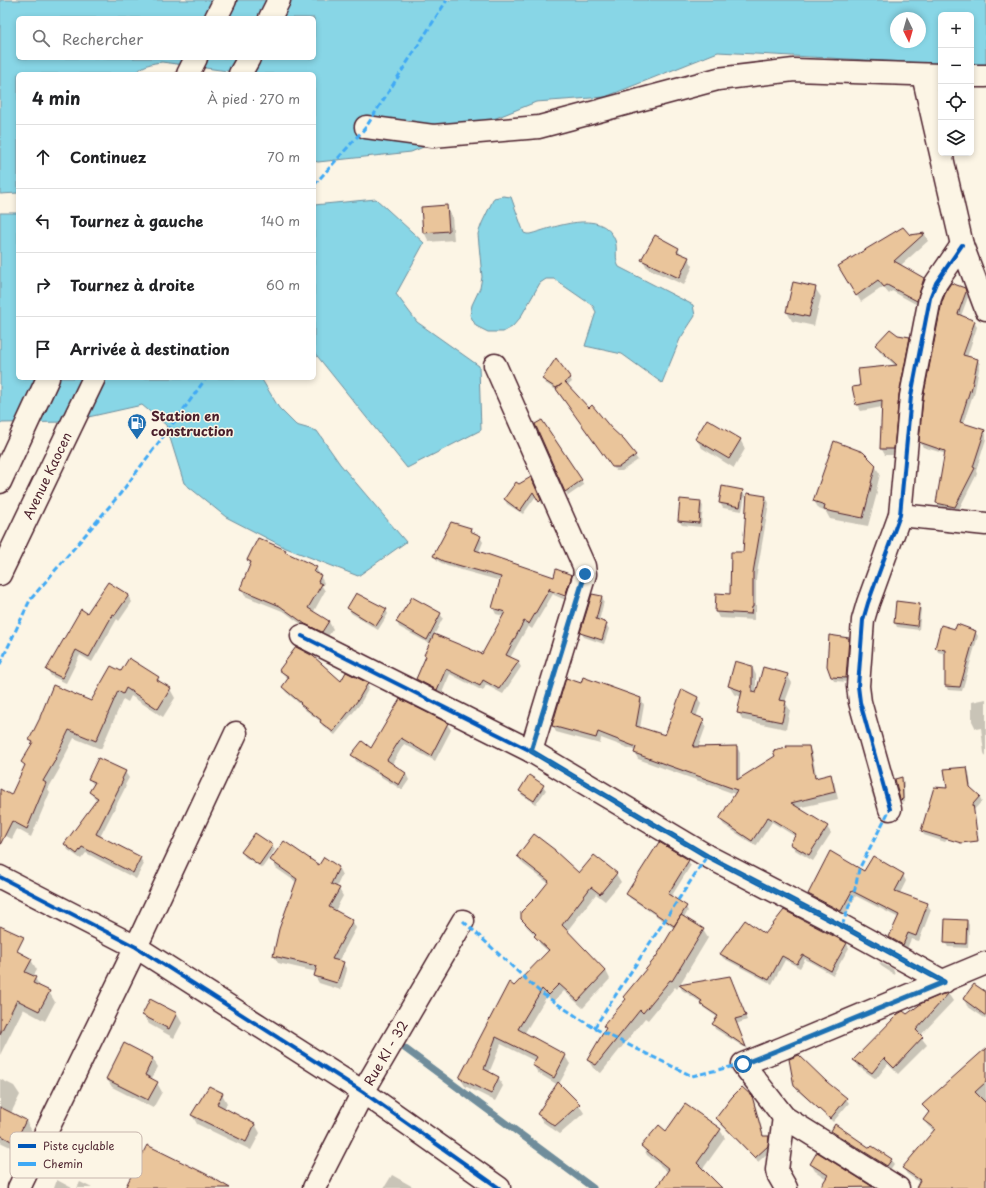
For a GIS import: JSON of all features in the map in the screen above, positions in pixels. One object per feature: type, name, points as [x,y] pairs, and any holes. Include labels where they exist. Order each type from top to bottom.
[{"type":"main road","points":[[217,16],[225,0]]},
{"type":"main road","points":[[271,16],[279,0]]},
{"type":"main road","points":[[189,72],[195,60]]},
{"type":"main road","points":[[241,72],[248,60]]},
{"type":"main road","points":[[366,127],[434,136],[539,127],[718,79],[794,70],[932,75],[962,245],[986,309]]},
{"type":"main road","points":[[974,76],[986,76]]},
{"type":"main road","points":[[890,809],[860,702],[858,673],[863,620],[900,515],[911,396],[930,298],[936,283],[962,245]]},
{"type":"main road","points":[[495,365],[584,566],[585,574],[531,751]]},
{"type":"main road","points":[[0,482],[47,380]]},
{"type":"main road","name":"Avenue Kaocen","points":[[0,574],[93,380]]},
{"type":"main road","points":[[900,515],[986,524]]},
{"type":"main road","points":[[302,636],[531,751],[707,856],[842,926],[944,982]]},
{"type":"main road","points":[[46,1132],[136,947],[236,733]]},
{"type":"main road","points":[[0,877],[136,947],[363,1092],[499,1188]]},
{"type":"main road","name":"Rue KI - 32","points":[[314,1188],[363,1092],[464,921]]},
{"type":"main road","points":[[898,1188],[784,1117],[743,1064],[944,982],[986,963]]},
{"type":"main road","points":[[784,1117],[777,1170],[786,1188]]},
{"type":"main road","points":[[19,1188],[24,1178]]},
{"type":"water","points":[[0,0],[986,0],[986,66],[974,65],[974,12],[938,12],[938,64],[718,52],[605,97],[536,102],[411,152],[318,162],[316,162],[316,72],[234,72],[162,62],[141,68],[137,72],[16,72],[16,193],[0,194]]},
{"type":"water","points":[[503,196],[511,197],[524,233],[527,234],[576,222],[599,224],[609,230],[615,240],[619,267],[693,305],[695,316],[680,339],[662,383],[622,354],[585,346],[596,312],[593,306],[554,279],[546,279],[540,283],[520,318],[512,327],[503,332],[488,332],[476,326],[470,315],[472,305],[480,288],[482,277],[478,234],[494,198]]},
{"type":"water","points":[[376,199],[424,243],[396,294],[417,322],[479,366],[481,430],[407,468],[316,354],[316,205]]},
{"type":"water","points":[[0,213],[16,213],[16,380],[262,380],[279,408],[296,425],[317,431],[340,464],[406,542],[358,576],[286,548],[226,517],[184,483],[166,425],[142,405],[66,422],[0,423]]},
{"type":"building","points":[[447,205],[449,231],[423,233],[421,207]]},
{"type":"building","points":[[903,227],[910,235],[925,233],[894,261],[924,278],[917,301],[887,285],[884,287],[878,280],[856,296],[838,266]]},
{"type":"building","points":[[655,235],[679,248],[677,252],[689,257],[679,278],[641,260]]},
{"type":"building","points":[[793,282],[816,287],[809,317],[786,312]]},
{"type":"building","points":[[951,283],[965,288],[966,292],[958,314],[975,321],[963,355],[978,359],[971,391],[970,390],[960,422],[985,430],[973,467],[975,468],[955,507],[936,503],[945,451],[919,442],[923,398],[942,302]]},
{"type":"building","points":[[890,329],[898,335],[910,337],[899,395],[894,449],[880,449],[882,400],[856,405],[852,387],[860,386],[858,369],[897,365],[875,345]]},
{"type":"building","points":[[556,358],[571,378],[565,382],[589,408],[592,405],[636,455],[619,467],[612,467],[556,389],[562,384],[556,388],[542,379]]},
{"type":"building","points":[[707,419],[741,439],[729,459],[695,439]]},
{"type":"building","points":[[542,420],[582,480],[565,492],[535,424]]},
{"type":"building","points":[[834,441],[863,452],[876,465],[863,518],[824,510],[825,505],[813,501]]},
{"type":"building","points":[[531,477],[541,500],[539,502],[533,492],[520,511],[504,499],[516,482],[519,484]]},
{"type":"building","points":[[722,486],[743,490],[740,507],[719,503]]},
{"type":"building","points":[[747,493],[766,496],[753,573],[753,607],[751,614],[715,612],[716,593],[730,594],[731,552],[743,552]]},
{"type":"building","points":[[680,499],[701,501],[699,523],[678,521]]},
{"type":"building","points":[[451,522],[471,528],[470,531],[481,536],[475,550],[554,577],[556,569],[572,575],[565,596],[549,590],[550,588],[529,624],[524,621],[506,655],[519,661],[499,689],[483,680],[480,686],[446,669],[437,690],[416,679],[426,656],[424,655],[434,634],[482,654],[505,612],[492,608],[501,577],[443,561],[433,556]]},
{"type":"building","points":[[258,538],[286,550],[285,552],[317,567],[314,572],[321,575],[318,582],[322,584],[308,608],[329,621],[322,632],[305,624],[280,606],[240,589],[251,562],[247,560]]},
{"type":"building","points":[[108,582],[129,595],[115,615],[113,614],[89,657],[76,650],[62,678],[46,670],[81,609],[87,613]]},
{"type":"building","points":[[356,593],[387,609],[376,626],[347,608]]},
{"type":"building","points":[[592,594],[602,596],[596,619],[607,623],[602,640],[580,633]]},
{"type":"building","points":[[412,597],[441,613],[427,640],[396,622]]},
{"type":"building","points":[[896,601],[920,604],[917,626],[894,623]]},
{"type":"building","points":[[957,624],[976,631],[960,687],[945,686],[945,650],[935,648],[941,625],[955,629]]},
{"type":"building","points":[[829,635],[849,638],[846,678],[831,677],[827,666]]},
{"type":"building","points":[[296,647],[313,656],[341,681],[346,672],[368,683],[358,700],[333,732],[282,687],[289,677],[279,670]]},
{"type":"building","points":[[129,658],[159,677],[157,680],[171,688],[158,709],[126,688],[123,694],[118,691],[96,741],[69,730],[56,759],[43,781],[46,783],[27,829],[12,821],[0,845],[0,789],[11,795],[25,765],[21,762],[33,742],[29,740],[40,718],[53,685],[91,701],[111,666],[121,671]]},
{"type":"building","points":[[735,661],[752,666],[752,692],[756,693],[763,667],[788,674],[779,700],[786,701],[782,722],[737,713],[742,691],[728,686]]},
{"type":"building","points":[[583,677],[641,698],[636,726],[665,735],[682,689],[698,697],[692,714],[704,719],[693,747],[737,746],[737,780],[775,756],[773,751],[787,748],[786,746],[809,746],[815,778],[831,774],[835,792],[791,803],[828,826],[809,855],[790,844],[796,834],[768,817],[752,841],[719,819],[737,790],[634,753],[636,747],[598,732],[596,738],[552,726],[566,678],[581,683]]},
{"type":"building","points":[[400,699],[448,723],[431,756],[401,738],[387,760],[406,773],[399,785],[351,755],[362,741],[371,748]]},
{"type":"building","points":[[98,758],[126,771],[96,834],[141,857],[133,873],[82,847],[77,854],[64,844],[98,798],[89,792],[95,782],[88,779]]},
{"type":"building","points":[[967,767],[970,787],[980,796],[973,804],[978,841],[961,843],[921,831],[934,787],[947,788],[944,769]]},
{"type":"building","points":[[529,775],[544,785],[534,801],[519,791]]},
{"type":"building","points":[[902,777],[903,799],[900,800],[895,779]]},
{"type":"building","points":[[255,833],[273,845],[259,865],[241,852]]},
{"type":"building","points":[[534,834],[555,850],[579,873],[594,855],[617,873],[600,894],[591,887],[562,925],[606,971],[578,1001],[559,984],[548,995],[542,989],[518,1029],[566,1055],[554,1078],[532,1065],[537,1057],[496,1037],[484,1069],[499,1077],[491,1094],[459,1078],[509,982],[514,986],[549,950],[534,936],[536,934],[521,919],[521,912],[549,881],[517,856]]},
{"type":"building","points":[[284,841],[319,865],[324,857],[339,867],[331,884],[340,888],[329,907],[353,920],[332,959],[344,962],[337,983],[314,976],[317,966],[273,956],[279,929],[297,879],[270,860]]},
{"type":"building","points":[[659,842],[689,860],[668,894],[687,906],[674,926],[626,894]]},
{"type":"building","points":[[830,851],[864,871],[873,856],[904,874],[895,891],[928,903],[916,936],[908,933],[903,945],[889,937],[899,915],[852,891],[841,911],[808,894]]},
{"type":"building","points":[[784,910],[847,943],[831,971],[803,955],[797,964],[782,956],[769,980],[720,954],[745,920],[765,934]]},
{"type":"building","points":[[681,915],[704,929],[672,981],[670,980],[643,1013],[640,1010],[596,1065],[587,1060],[606,1028],[603,1026],[626,999],[623,997],[656,957]]},
{"type":"building","points":[[945,919],[967,920],[966,944],[944,943]]},
{"type":"building","points":[[0,926],[24,937],[17,951],[32,959],[25,972],[36,977],[33,983],[50,991],[39,1011],[17,1000],[0,1034]]},
{"type":"building","points":[[730,976],[746,1016],[735,1019],[746,1047],[712,1024],[718,1016],[700,1004],[702,1001],[679,985]]},
{"type":"building","points":[[974,984],[986,992],[986,1016],[963,999]]},
{"type":"building","points":[[949,993],[916,1030],[923,1037],[894,1068],[884,1058],[872,1073],[853,1060],[898,1014],[903,1011],[907,1014],[922,1003]]},
{"type":"building","points":[[150,999],[177,1013],[169,1029],[142,1015]]},
{"type":"building","points":[[124,1043],[153,1058],[145,1075],[158,1082],[148,1100],[106,1079]]},
{"type":"building","points":[[986,1048],[986,1082],[975,1092],[986,1103],[986,1188],[916,1188],[920,1180],[902,1168],[935,1129],[923,1120],[929,1112],[922,1105]]},
{"type":"building","points":[[799,1055],[827,1082],[847,1098],[830,1119],[794,1086],[789,1059]]},
{"type":"building","points":[[558,1082],[580,1104],[555,1126],[537,1114]]},
{"type":"building","points":[[209,1086],[223,1093],[217,1104],[255,1124],[246,1142],[191,1115]]},
{"type":"building","points":[[742,1087],[752,1096],[763,1136],[769,1136],[768,1146],[755,1158],[716,1118],[732,1097]]},
{"type":"building","points":[[685,1104],[721,1129],[697,1163],[722,1188],[656,1188],[669,1169],[641,1146],[659,1125],[666,1131]]},
{"type":"building","points":[[0,1107],[26,1120],[20,1132],[10,1132],[10,1140],[0,1135]]},
{"type":"building","points":[[835,1124],[870,1148],[872,1146],[892,1159],[887,1166],[831,1131]]},
{"type":"building","points":[[147,1145],[206,1174],[230,1188],[125,1188],[130,1178],[142,1178],[142,1155]]},
{"type":"building","points":[[817,1152],[873,1187],[820,1188],[828,1175],[810,1164]]},
{"type":"waterway","points":[[403,1047],[593,1188]]},
{"type":"marked path","points":[[316,183],[366,127],[447,0]]},
{"type":"marked path","points":[[0,664],[30,600],[120,494],[205,380]]},
{"type":"marked path","points":[[842,926],[855,889],[859,869],[890,809]]},
{"type":"marked path","points":[[594,1028],[707,856]]},
{"type":"marked path","points":[[463,921],[541,993],[594,1028],[692,1076],[743,1064]]},
{"type":"cycle path","points":[[890,809],[860,702],[858,686],[863,620],[900,515],[911,396],[930,298],[936,283],[962,245]]},
{"type":"cycle path","points":[[302,636],[531,751],[707,856],[842,926],[944,982]]},
{"type":"cycle path","points":[[0,877],[136,947],[363,1092],[499,1188]]},
{"type":"place","name":"Station en construction","points":[[137,440]]},
{"type":"route","points":[[585,574],[531,751],[707,856],[842,926],[944,982],[743,1064]]}]
